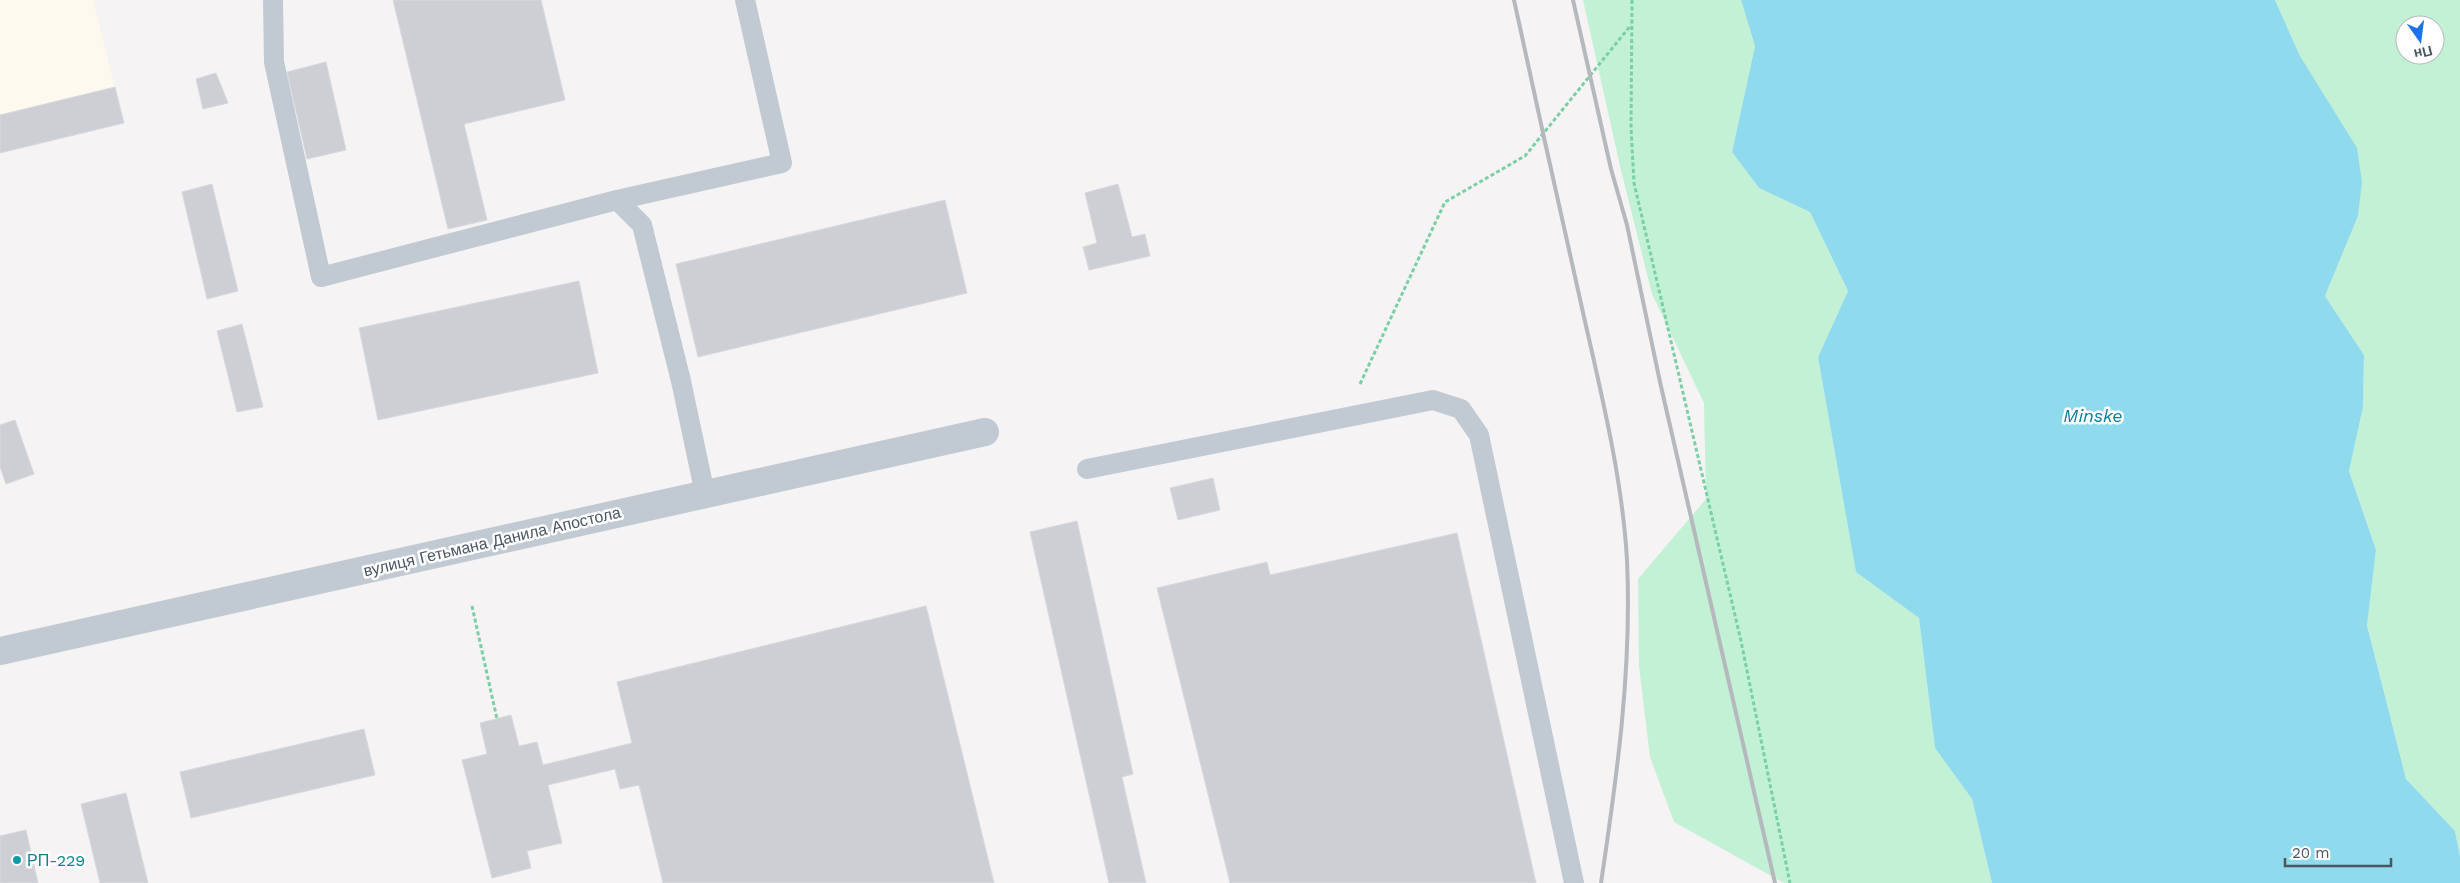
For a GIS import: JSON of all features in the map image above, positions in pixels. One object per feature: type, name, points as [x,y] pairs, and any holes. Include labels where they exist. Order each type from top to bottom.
[{"type":"street","name":"вулиця Гетьмана Данила Апостола","points":[[0,651],[985,432]]},
{"type":"lane","points":[[272,0],[274,62],[321,277],[616,200],[782,163],[744,0]]},
{"type":"lane","points":[[616,200],[642,225],[681,381],[705,494]]},
{"type":"lane","points":[[1087,469],[1433,400],[1461,409],[1479,435],[1574,883]]},
{"type":"path","points":[[1632,0],[1634,183],[1652,267],[1741,641],[1790,883]]},
{"type":"path","points":[[1344,418],[1445,202],[1525,156],[1631,25]]},
{"type":"path","points":[[472,606],[497,719]]},
{"type":"shaded area","points":[[0,0],[93,0],[124,123],[0,152]]},
{"type":"green space","points":[[1583,0],[1741,0],[1755,46],[1732,152],[1759,188],[1810,212],[1848,291],[1818,357],[1856,571],[1919,618],[1935,748],[1972,799],[1992,883],[1784,883],[1674,822],[1650,757],[1639,666],[1638,579],[1706,499],[1704,403],[1652,294],[1620,166]]},
{"type":"green space","points":[[2275,0],[2460,0],[2460,856],[2455,831],[2406,779],[2367,624],[2376,550],[2349,471],[2363,407],[2364,355],[2325,296],[2358,216],[2300,56]]},
{"type":"water","name":"Minske","points":[[1741,0],[2275,0],[2300,56],[2357,148],[2362,182],[2358,216],[2325,296],[2364,355],[2363,407],[2349,471],[2376,550],[2367,625],[2406,779],[2455,831],[2460,856],[2460,883],[1992,883],[1972,799],[1935,748],[1919,618],[1856,572],[1818,357],[1848,291],[1810,212],[1759,188],[1732,152],[1755,46]]},
{"type":"building","points":[[393,0],[541,0],[565,100],[464,124],[487,220],[448,229]]},
{"type":"building","points":[[326,62],[346,150],[307,159],[287,72]]},
{"type":"building","points":[[216,73],[228,103],[203,109],[196,79]]},
{"type":"building","points":[[115,87],[124,123],[0,153],[0,115]]},
{"type":"building","points":[[212,184],[238,291],[207,299],[182,192]]},
{"type":"building","points":[[1118,184],[1132,237],[1145,234],[1150,256],[1089,270],[1083,247],[1097,243],[1085,193]]},
{"type":"building","points":[[945,200],[967,293],[698,357],[676,264]]},
{"type":"building","points":[[579,281],[598,373],[378,420],[359,328]]},
{"type":"building","points":[[242,324],[263,407],[237,412],[217,331]]},
{"type":"building","points":[[15,420],[34,474],[6,484],[0,467],[0,425]]},
{"type":"building","points":[[1213,478],[1220,510],[1178,520],[1170,488]]},
{"type":"building","points":[[1077,521],[1133,774],[1122,777],[1146,883],[1109,883],[1030,532]]},
{"type":"building","points":[[1457,533],[1536,883],[1230,883],[1157,588],[1267,562],[1270,575]]},
{"type":"building","points":[[926,606],[994,883],[663,883],[639,785],[620,789],[615,769],[548,785],[562,843],[527,851],[531,868],[492,878],[462,760],[487,754],[480,723],[511,715],[519,746],[537,742],[543,765],[632,743],[617,682]]},
{"type":"building","points":[[364,729],[375,775],[191,818],[180,772]]},
{"type":"building","points":[[126,793],[148,883],[100,883],[81,804]]},
{"type":"building","name":"РП-229","points":[[26,830],[38,883],[0,883],[0,836]]},
{"type":"railway","points":[[1514,0],[1609,429],[1624,527],[1628,601],[1625,682],[1618,763],[1601,883]]},
{"type":"railway","points":[[1573,0],[1611,169],[1627,225],[1660,382],[1775,883]]},
{"type":"place","name":"РП-229","points":[[17,860]]}]
